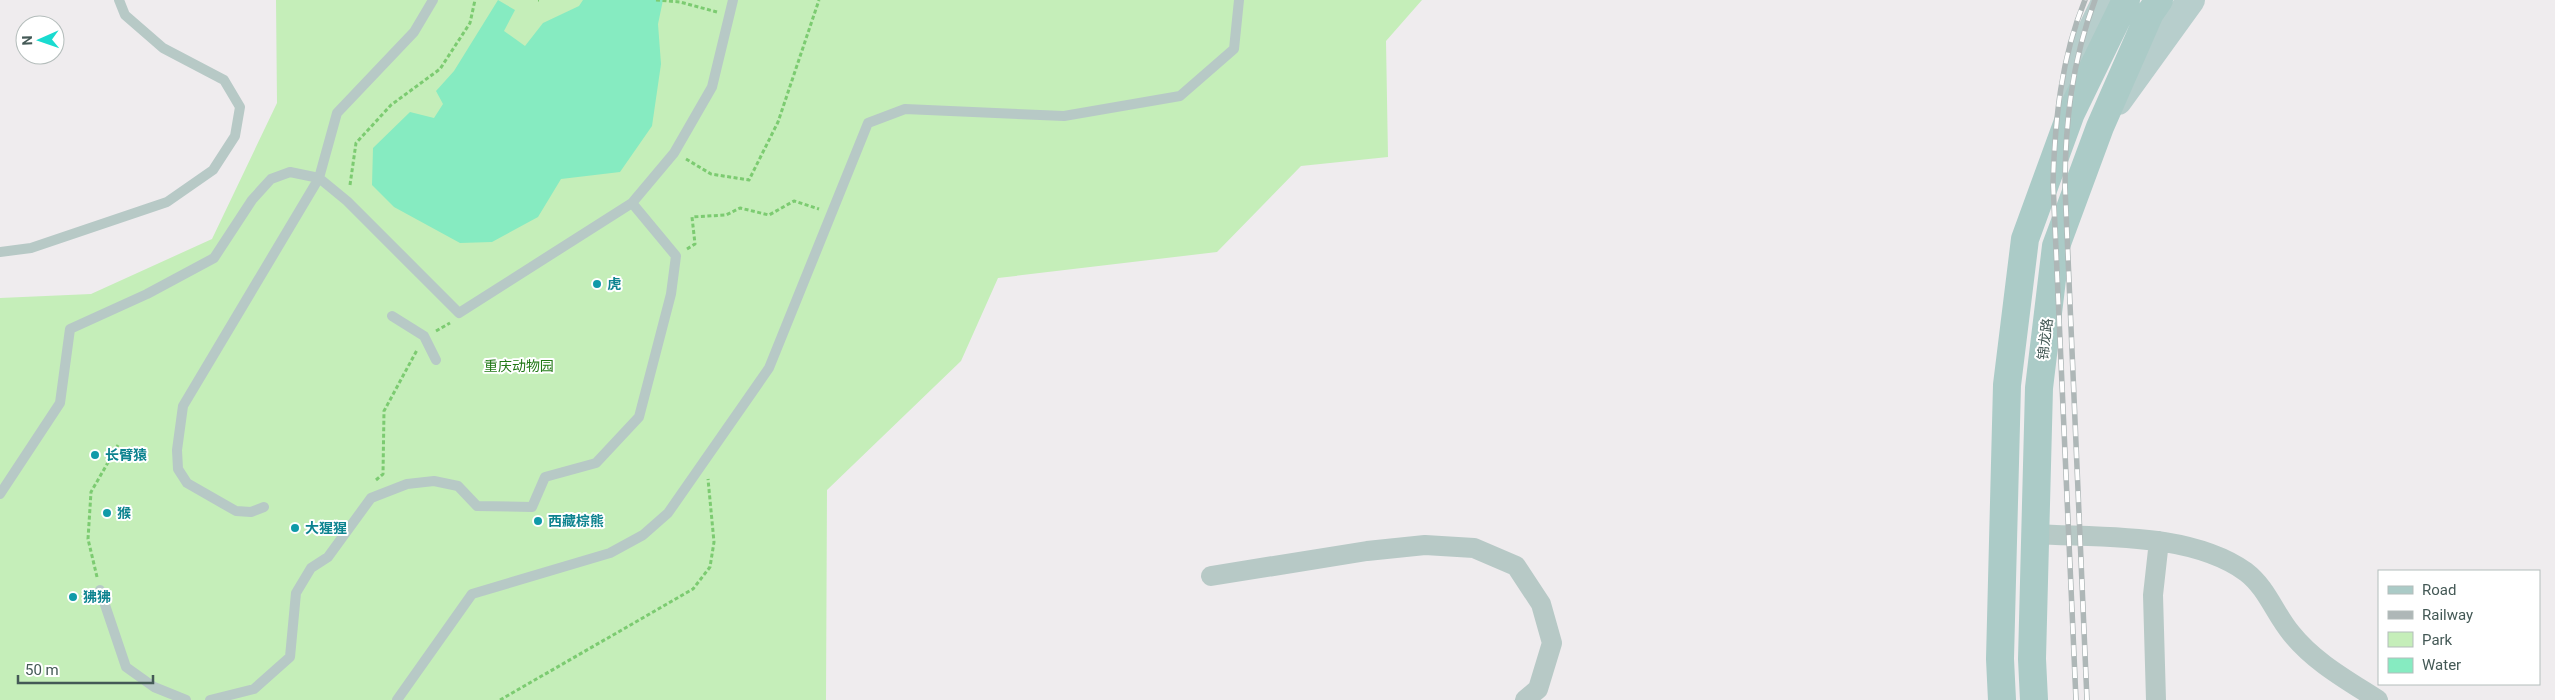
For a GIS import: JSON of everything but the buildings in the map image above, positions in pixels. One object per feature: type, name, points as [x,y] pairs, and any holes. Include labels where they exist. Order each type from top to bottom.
[{"type":"main road","points":[[2002,700],[2000,659],[2007,415],[2011,356],[2025,239],[2071,113],[2126,0]]},
{"type":"main road","name":"锦龙路","points":[[2034,700],[2032,659],[2039,388],[2056,246],[2100,127],[2155,6]]},
{"type":"street","points":[[2071,113],[2082,50],[2106,0]]},
{"type":"street","points":[[2100,127],[2191,0]]},
{"type":"street","points":[[2035,534],[2159,541],[2206,551],[2246,573],[2269,598],[2290,632],[2316,659],[2378,700]]},
{"type":"street","points":[[2156,700],[2153,595],[2159,541]]},
{"type":"street","points":[[1211,576],[1368,551],[1425,546],[1474,548],[1516,566],[1541,604],[1552,643],[1538,689],[1526,700]]},
{"type":"lane","points":[[0,252],[31,248],[167,202],[213,170],[235,136],[240,107],[224,80],[163,48],[126,15],[118,0]]},
{"type":"lane","points":[[264,507],[251,512],[236,511],[187,483],[178,469],[177,450],[183,406],[319,178],[337,113],[414,32],[433,0]]},
{"type":"lane","points":[[0,494],[60,403],[70,329],[148,294],[214,258],[252,200],[271,179],[290,172],[319,178],[347,201],[459,313],[632,203],[674,153],[712,87],[733,0]]},
{"type":"lane","points":[[397,700],[472,594],[610,553],[642,535],[668,514],[769,368],[868,123],[905,109],[1064,116],[1180,96],[1234,49],[1239,0]]},
{"type":"lane","points":[[210,700],[254,689],[290,657],[296,593],[311,568],[328,557],[371,498],[407,484],[434,481],[458,486],[477,506],[532,507],[545,476],[596,463],[639,417],[671,294],[676,256],[632,203]]},
{"type":"lane","points":[[392,316],[424,336],[436,360]]},
{"type":"lane","points":[[100,590],[126,667],[154,687],[186,700]]},
{"type":"path","points":[[347,201],[356,143],[391,104],[440,69],[470,23],[475,0]]},
{"type":"path","points":[[656,0],[680,2],[729,16]]},
{"type":"path","points":[[674,153],[711,174],[748,180],[778,122],[819,0]]},
{"type":"path","points":[[676,256],[695,244],[692,216],[726,214],[740,208],[769,215],[794,201],[832,212]]},
{"type":"path","points":[[370,486],[383,474],[384,411],[424,336],[447,326],[459,313]]},
{"type":"path","points":[[100,590],[88,539],[91,492],[118,445]]},
{"type":"path","points":[[500,700],[693,589],[710,567],[714,542],[706,458]]},
{"type":"green space","name":"重庆动物园","points":[[276,0],[1422,0],[1386,41],[1388,157],[1301,166],[1217,252],[998,278],[961,361],[827,490],[826,700],[0,700],[0,298],[91,294],[212,239],[277,103]]},
{"type":"water","points":[[498,0],[515,10],[504,31],[525,46],[543,23],[579,6],[583,0],[663,0],[658,24],[661,64],[652,126],[620,172],[561,179],[538,217],[492,242],[460,243],[394,207],[372,185],[373,148],[410,112],[434,118],[443,104],[436,91],[454,71]]},
{"type":"railway","points":[[2076,700],[2053,182],[2055,136],[2065,67],[2070,44],[2085,0]]},
{"type":"railway","points":[[2087,700],[2065,163],[2068,115],[2075,69],[2095,0]]},
{"type":"place","name":"虎","points":[[597,284]]},
{"type":"place","name":"长臂猿","points":[[95,455]]},
{"type":"place","name":"猴","points":[[107,513]]},
{"type":"place","name":"西藏棕熊","points":[[538,521]]},
{"type":"place","name":"大猩猩","points":[[295,528]]},
{"type":"place","name":"狒狒","points":[[73,597]]}]
